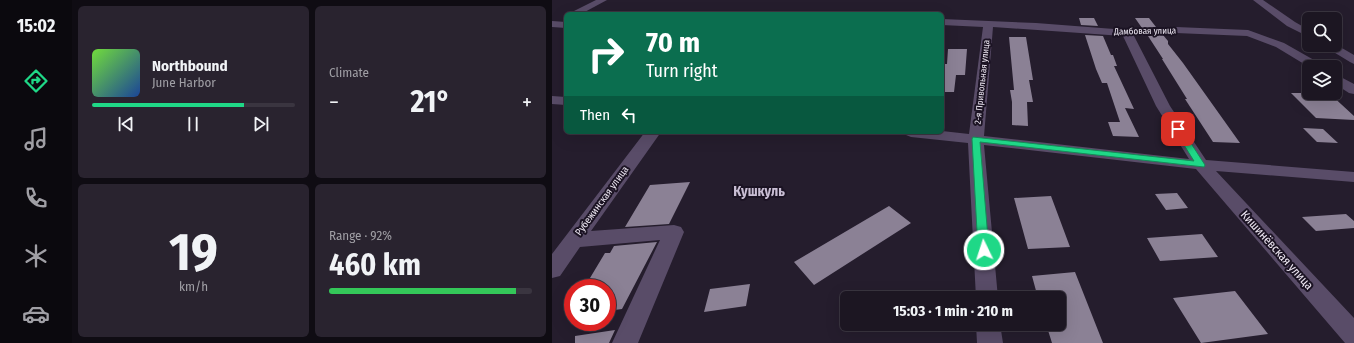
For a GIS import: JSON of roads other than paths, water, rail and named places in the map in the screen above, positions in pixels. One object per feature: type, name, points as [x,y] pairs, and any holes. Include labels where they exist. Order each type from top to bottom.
[{"type":"street","points":[[577,12],[603,0]]},
{"type":"street","points":[[1257,0],[1302,30]]},
{"type":"street","name":"Дамбовая улица","points":[[944,22],[1036,26],[1127,33],[1176,30],[1248,33],[1280,45],[1305,60]]},
{"type":"street","name":"2-я Привольная улица","points":[[987,291],[976,139],[988,24]]},
{"type":"street","name":"Кишинёвская улица","points":[[1127,33],[1163,106],[1201,165],[1354,335]]},
{"type":"street","points":[[1340,52],[1354,60]]},
{"type":"street","points":[[1342,82],[1354,90]]},
{"type":"street","points":[[552,100],[564,101]]},
{"type":"street","name":"Рубежинская улица","points":[[552,270],[652,134]]},
{"type":"street","points":[[930,134],[1201,165],[1354,177]]},
{"type":"street","points":[[574,240],[674,232],[625,343]]},
{"type":"street","points":[[989,331],[990,343]]},
{"type":"district","name":"Кушкуль","points":[[759,191]]}]
